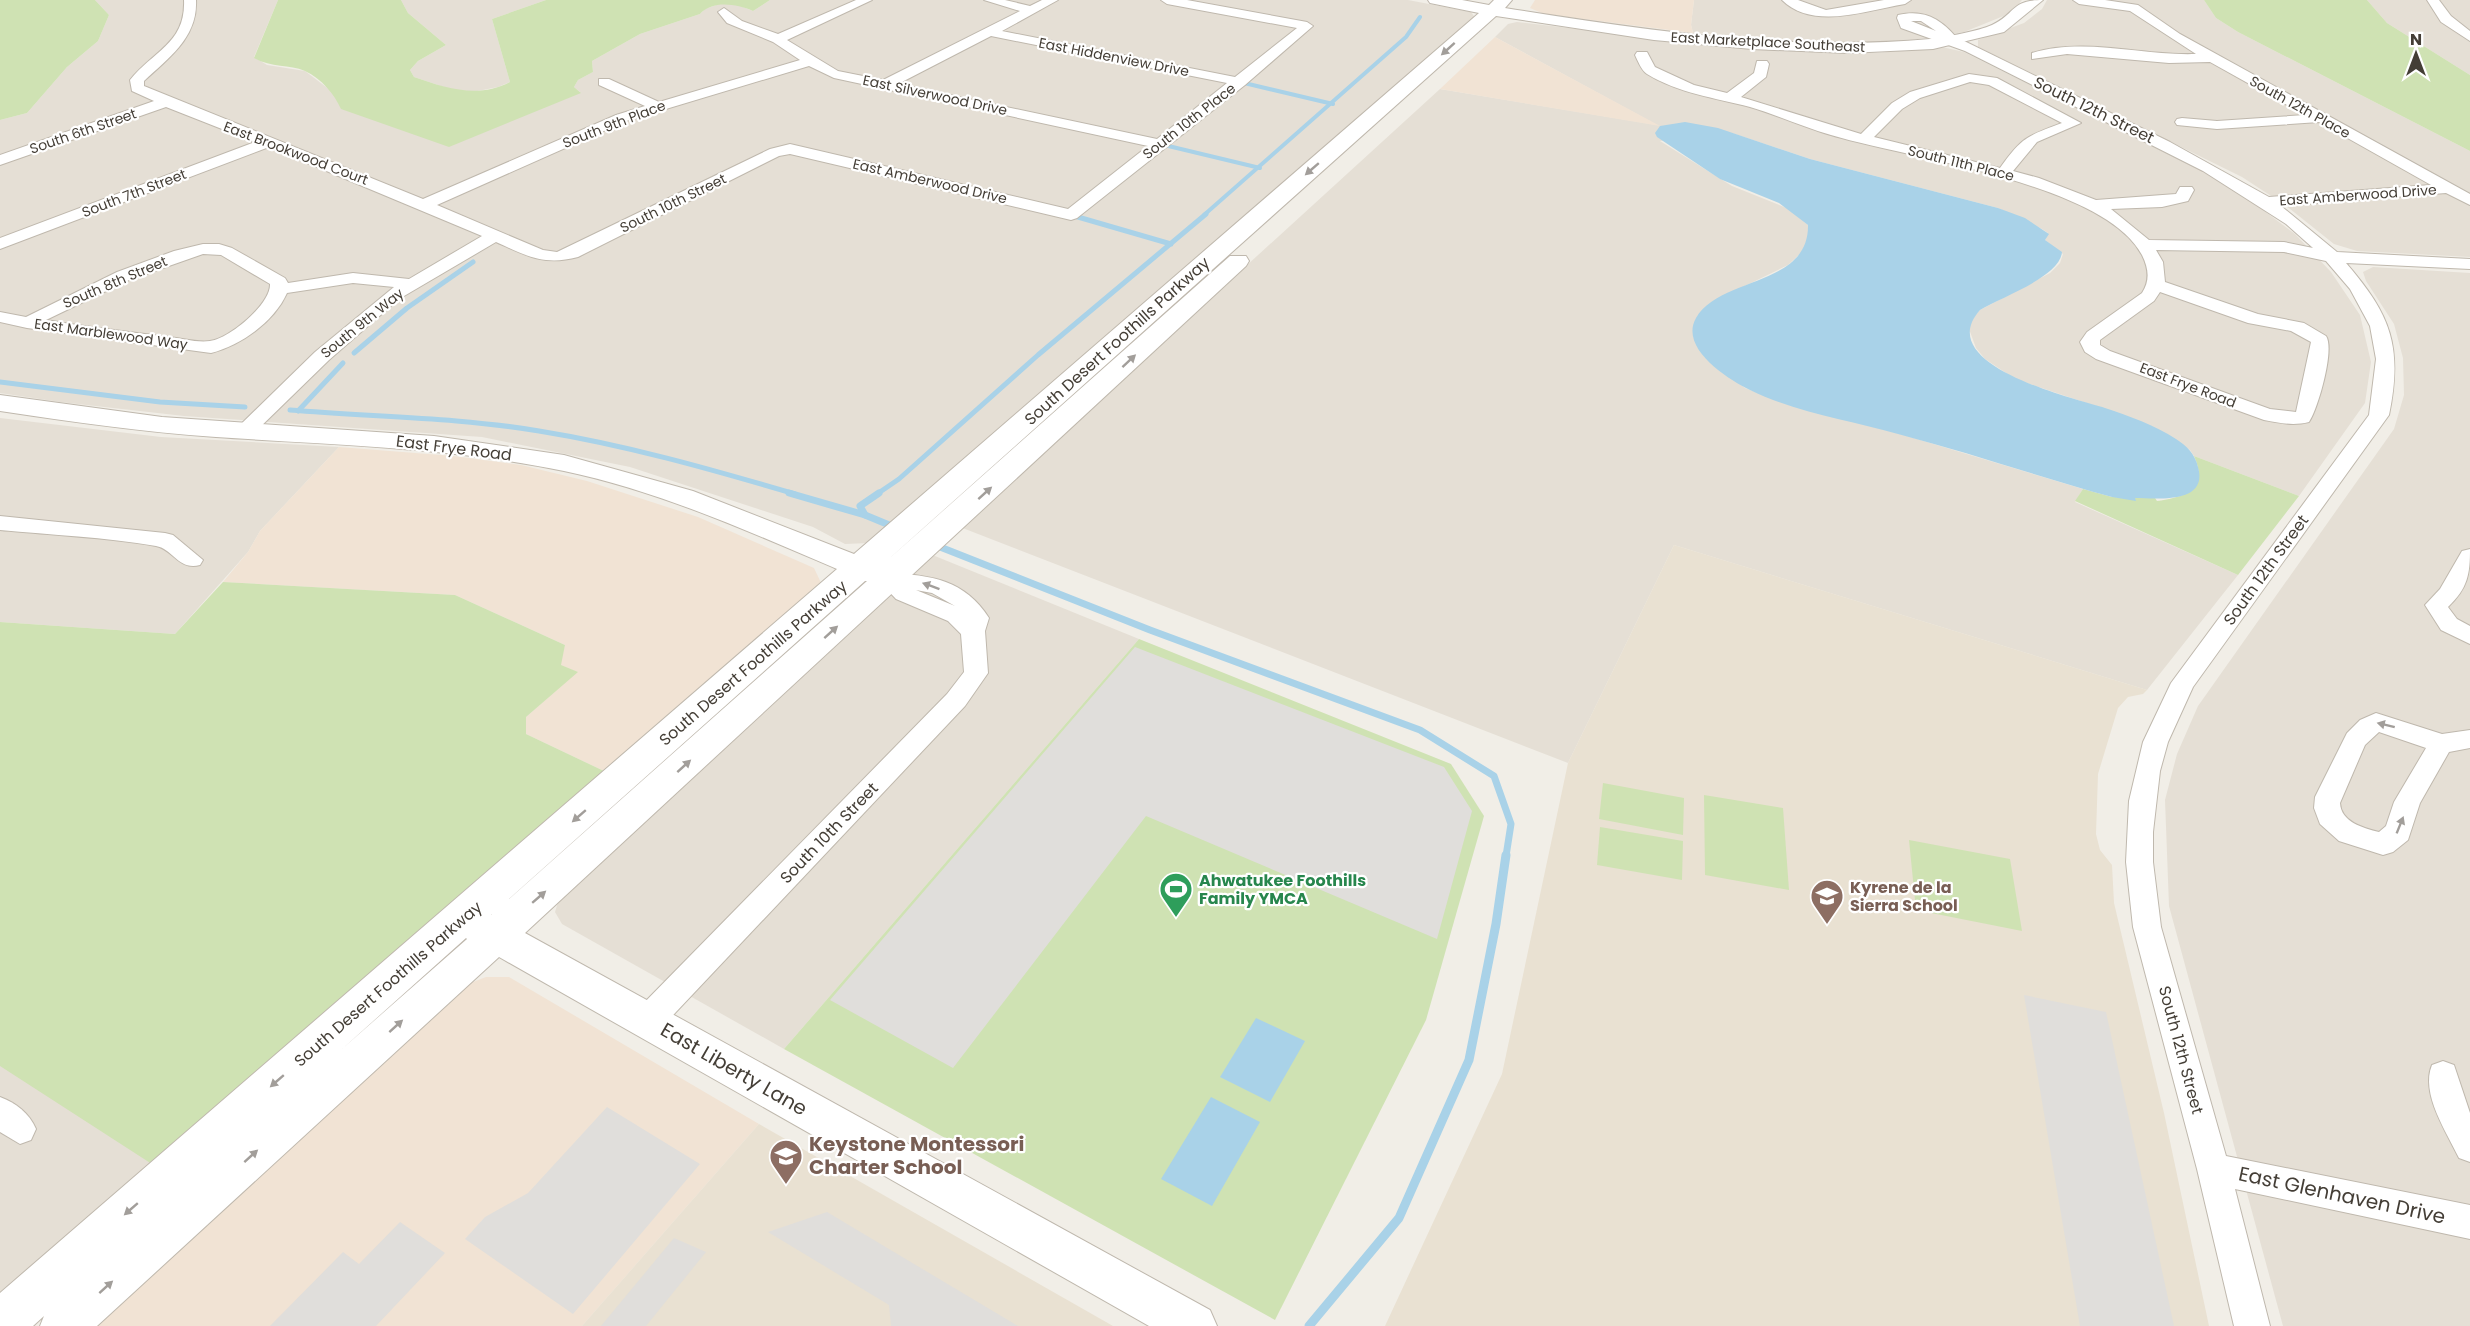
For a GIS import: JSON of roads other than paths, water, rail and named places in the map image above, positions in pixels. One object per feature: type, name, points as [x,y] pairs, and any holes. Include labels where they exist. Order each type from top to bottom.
[{"type":"street","name":"East Brookwood Court","points":[[190,0],[190,17],[179,39],[137,80],[135,85],[137,88],[165,102],[424,205],[540,255],[557,257]]},
{"type":"street","points":[[778,39],[866,0]]},
{"type":"street","points":[[990,0],[1031,10]]},
{"type":"street","points":[[885,85],[1052,0]]},
{"type":"street","name":"South 10th Place","points":[[1071,215],[1307,26],[1167,0]]},
{"type":"street","points":[[1437,0],[1502,8]]},
{"type":"street","name":"South Desert Foothills Parkway","points":[[874,574],[904,530],[1169,295],[1502,8],[1526,0]]},
{"type":"street","points":[[1788,0],[1820,13],[1905,0]]},
{"type":"street","name":"East Marketplace Southeast","points":[[1502,8],[1634,33],[1830,48],[1901,47],[1951,40],[1991,31],[2022,15],[2035,0]]},
{"type":"street","name":"South 12th Place","points":[[2079,0],[2134,8],[2175,38],[2470,200]]},
{"type":"street","points":[[2433,0],[2446,19],[2470,37]]},
{"type":"street","name":"South 12th Street","points":[[1882,4],[1908,17],[1938,23],[1951,40],[2189,157],[2267,202],[2333,257],[2359,289],[2380,327],[2387,379],[2379,415],[2183,683],[2170,705],[2154,743],[2145,772],[2138,814],[2142,894],[2147,927],[2213,1169],[2252,1326]]},
{"type":"street","name":"South Desert Foothills Parkway","points":[[63,1326],[479,927],[874,574],[932,541],[1195,302],[1502,8]]},
{"type":"street","name":"East Silverwood Drive","points":[[724,12],[732,20],[778,39],[834,74],[1160,144]]},
{"type":"street","name":"East Hiddenview Drive","points":[[988,32],[1239,81]]},
{"type":"street","points":[[2037,56],[2067,50],[2169,59],[2211,58]]},
{"type":"street","name":"South 11th Place","points":[[1642,55],[1649,70],[1689,88],[1865,138],[2033,181],[2094,205],[2125,225],[2147,249]]},
{"type":"street","name":"South 9th Place","points":[[424,205],[596,128],[656,106],[812,62]]},
{"type":"street","points":[[1730,98],[1761,74],[1762,64]]},
{"type":"street","points":[[1865,138],[1897,106],[1915,95],[1957,81],[1979,78],[1998,84],[2074,123],[2032,139],[2022,148],[2004,174]]},
{"type":"street","points":[[604,82],[656,106]]},
{"type":"street","name":"South 6th Street","points":[[0,160],[165,102]]},
{"type":"street","points":[[2182,122],[2217,125],[2321,118]]},
{"type":"street","name":"South 7th Street","points":[[0,244],[268,142]]},
{"type":"street","name":"East Amberwood Drive","points":[[790,149],[1071,215]]},
{"type":"street","name":"South 10th Street","points":[[557,257],[572,253],[776,152],[790,149]]},
{"type":"street","name":"East Amberwood Drive","points":[[2267,202],[2450,188]]},
{"type":"street","points":[[2094,205],[2162,202],[2182,198],[2186,190]]},
{"type":"street","name":"South 9th Way","points":[[246,430],[322,356],[393,295],[495,236]]},
{"type":"street","points":[[2255,246],[2270,262]]},
{"type":"street","points":[[2147,249],[2255,246],[2306,250],[2333,257],[2470,264]]},
{"type":"street","name":"South 8th Street","points":[[27,322],[124,277],[192,250],[205,248],[219,249],[279,282],[280,293]]},
{"type":"street","points":[[2147,249],[2270,262],[2317,262],[2333,257]]},
{"type":"street","points":[[2147,249],[2157,274],[2156,285]]},
{"type":"street","points":[[280,293],[353,278],[411,284]]},
{"type":"street","name":"East Frye Road","points":[[2156,285],[2257,319],[2299,327],[2312,332],[2320,340],[2320,352],[2306,412],[2302,418],[2286,419],[2265,414],[2103,355],[2092,348],[2089,342],[2093,336],[2107,323],[2148,297],[2156,285]]},
{"type":"street","points":[[280,293],[343,290],[393,295]]},
{"type":"street","name":"East Marblewood Way","points":[[0,317],[211,347],[223,344],[238,335],[280,293]]},
{"type":"street","points":[[1169,295],[1195,302]]},
{"type":"street","name":"East Frye Road","points":[[0,403],[94,417],[442,445],[567,464],[642,484],[694,502],[874,574],[904,594],[951,603],[970,604],[977,618],[974,631]]},
{"type":"street","points":[[0,523],[165,540],[192,560]]},
{"type":"street","points":[[2470,556],[2448,594],[2436,605],[2441,618],[2456,630],[2470,636]]},
{"type":"street","name":"South 10th Street","points":[[648,1020],[970,683],[976,673],[974,631]]},
{"type":"street","points":[[2441,744],[2407,802],[2398,832],[2383,844],[2352,835],[2332,819],[2327,807],[2331,791],[2360,730],[2376,722],[2441,744],[2470,739]]},
{"type":"street","name":"South Desert Foothills Parkway","points":[[0,1324],[479,927]]},
{"type":"street","name":"East Liberty Lane","points":[[479,927],[1194,1326]]},
{"type":"street","points":[[2442,1075],[2451,1108],[2470,1148]]},
{"type":"street","name":"East Glenhaven Drive","points":[[2213,1169],[2470,1222]]},
{"type":"water","points":[[1685,122],[1718,128],[1810,159],[1998,208],[2025,218],[2049,234],[2045,240],[2062,252],[2059,261],[2041,278],[1980,310],[1970,330],[1974,347],[1990,363],[2012,376],[2132,418],[2159,429],[2184,444],[2197,462],[2199,479],[2195,488],[2188,494],[2178,497],[2135,498],[2136,501],[2112,497],[1925,441],[1786,405],[1750,390],[1729,378],[1708,361],[1700,351],[1694,340],[1692,329],[1696,318],[1708,304],[1724,294],[1779,271],[1794,260],[1804,245],[1808,225],[1779,203],[1720,179],[1657,137],[1655,133],[1660,126]]},
{"type":"water","points":[[1256,1018],[1305,1041],[1270,1102],[1220,1077]]},
{"type":"water","points":[[1211,1097],[1260,1122],[1212,1206],[1161,1179]]},
{"type":"waterway","points":[[1331,103],[1406,37],[1420,17]]},
{"type":"waterway","points":[[1240,82],[1331,103]]},
{"type":"waterway","points":[[1258,167],[1331,103]]},
{"type":"waterway","points":[[1160,144],[1258,167]]},
{"type":"waterway","points":[[1204,215],[1258,167]]},
{"type":"waterway","points":[[1170,244],[1206,214]]},
{"type":"waterway","points":[[1071,215],[1170,244]]},
{"type":"waterway","points":[[877,494],[899,479],[1038,355],[1170,244]]},
{"type":"waterway","points":[[354,353],[407,308],[473,262]]},
{"type":"waterway","points":[[298,411],[343,363]]},
{"type":"waterway","points":[[0,382],[160,402],[245,407]]},
{"type":"waterway","points":[[290,410],[298,411]]},
{"type":"waterway","points":[[298,411],[446,420],[539,431],[636,450],[795,494]]},
{"type":"waterway","points":[[789,493],[865,515]]},
{"type":"waterway","points":[[865,515],[860,506],[879,493]]},
{"type":"waterway","points":[[865,515],[894,527]]},
{"type":"waterway","points":[[935,545],[1150,630],[1420,730],[1494,776],[1511,824],[1506,856]]},
{"type":"waterway","points":[[1309,1326],[1399,1218],[1469,1060],[1496,924],[1506,855]]},
{"type":"place","name":"Ahwatukee Foothills Family YMCA","points":[[1176,918]]},
{"type":"place","name":"Kyrene de la Sierra School","points":[[1827,925]]},
{"type":"place","name":"Keystone Montessori Charter School","points":[[786,1185]]}]
